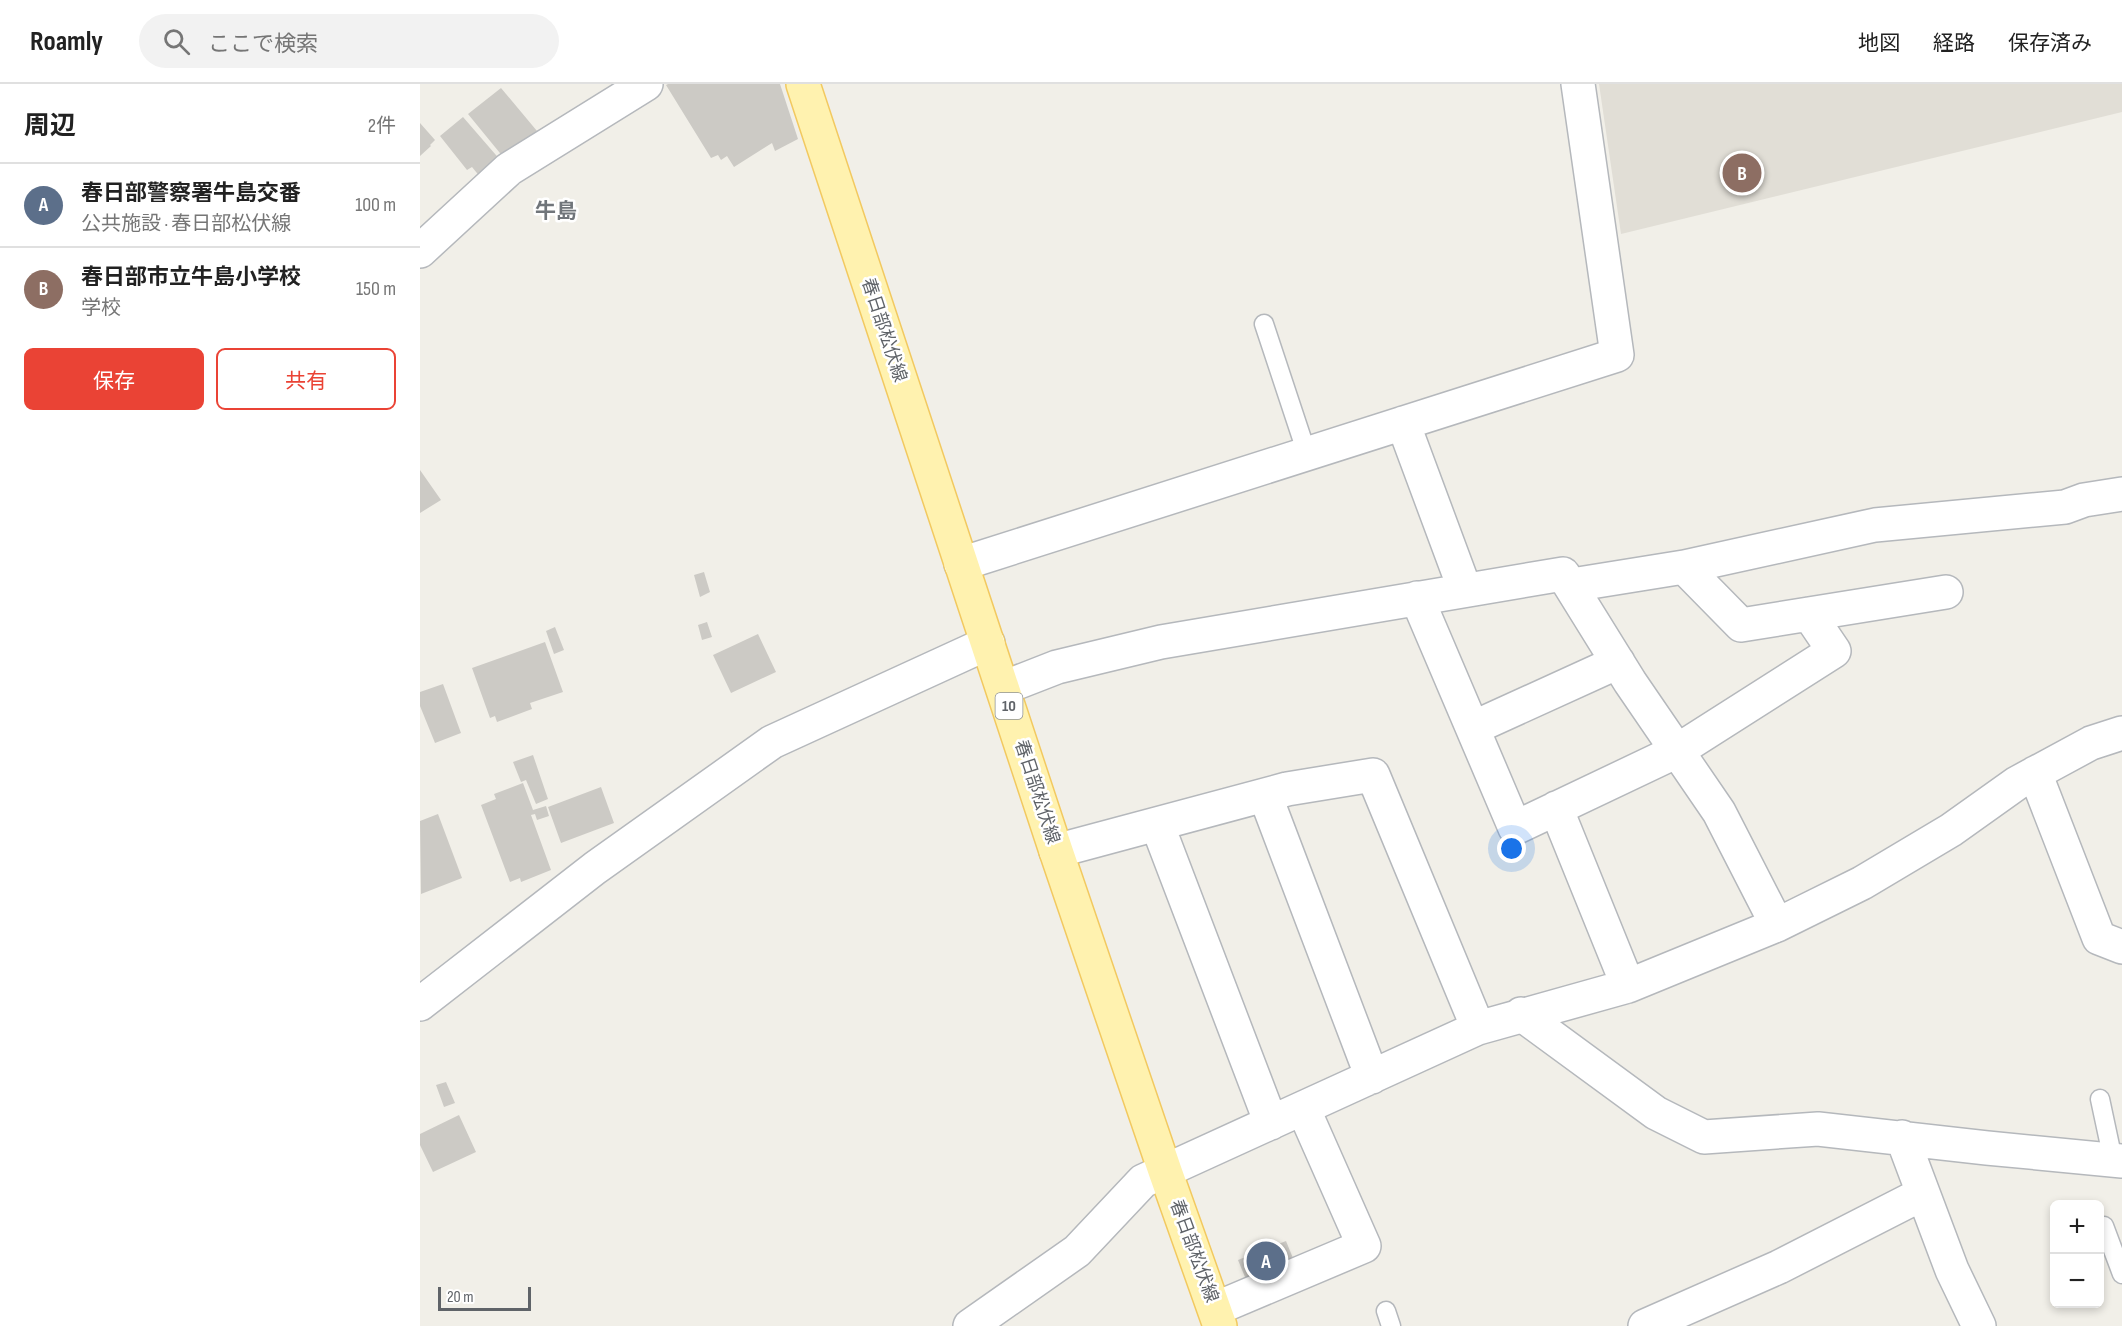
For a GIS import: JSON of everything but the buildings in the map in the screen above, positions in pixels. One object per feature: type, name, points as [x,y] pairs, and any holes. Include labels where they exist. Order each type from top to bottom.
[{"type":"main road","name":"春日部松伏線","points":[[803,84],[1056,851],[1165,1171],[1218,1318]]},
{"type":"street","points":[[420,251],[509,169],[601,103],[646,84]]},
{"type":"street","points":[[961,564],[1617,355],[1578,84]]},
{"type":"street","points":[[1403,423],[1465,590]]},
{"type":"street","points":[[1572,585],[1684,567],[1875,525],[2065,507],[2084,500],[2122,494]]},
{"type":"street","points":[[1684,567],[1741,625],[1946,591]]},
{"type":"street","points":[[1003,688],[1057,667],[1161,642],[1563,574],[1572,585],[1618,662],[1719,812],[1777,925]]},
{"type":"street","points":[[1417,598],[1515,828],[1677,751],[1834,651],[1809,614]]},
{"type":"street","points":[[420,1004],[595,868],[772,742],[988,643]]},
{"type":"street","points":[[1473,728],[1618,662]]},
{"type":"street","points":[[970,1326],[1077,1251],[1143,1181],[1478,1028],[1521,1014],[1628,986],[1777,925],[1862,883],[1951,830],[2017,783],[2091,743],[2122,733]]},
{"type":"street","points":[[2035,773],[2099,938],[2122,947]]},
{"type":"street","points":[[1056,851],[1287,789],[1373,775],[1478,1028]]},
{"type":"street","points":[[1265,795],[1372,1077]]},
{"type":"street","points":[[1556,808],[1628,986]]},
{"type":"street","points":[[1157,824],[1271,1123]]},
{"type":"street","points":[[1521,1014],[1606,1074],[1656,1113],[1704,1137],[1818,1129],[2118,1160]]},
{"type":"street","points":[[1218,1318],[1364,1246],[1303,1108]]},
{"type":"street","points":[[1902,1137],[1952,1270],[1979,1326]]},
{"type":"street","points":[[1645,1326],[1779,1267],[1922,1194]]},
{"type":"lane","points":[[1264,324],[1307,454]]},
{"type":"lane","points":[[2100,1099],[2118,1160]]},
{"type":"lane","points":[[2104,1226],[2122,1274]]},
{"type":"shaded area","points":[[1599,84],[2122,84],[2122,112],[1621,234]]},
{"type":"place","name":"春日部市立牛島小学校","points":[[1742,173]]},
{"type":"place","name":"春日部警察署牛島交番","points":[[1266,1261]]},
{"type":"district","name":"牛島","points":[[556,211]]}]
